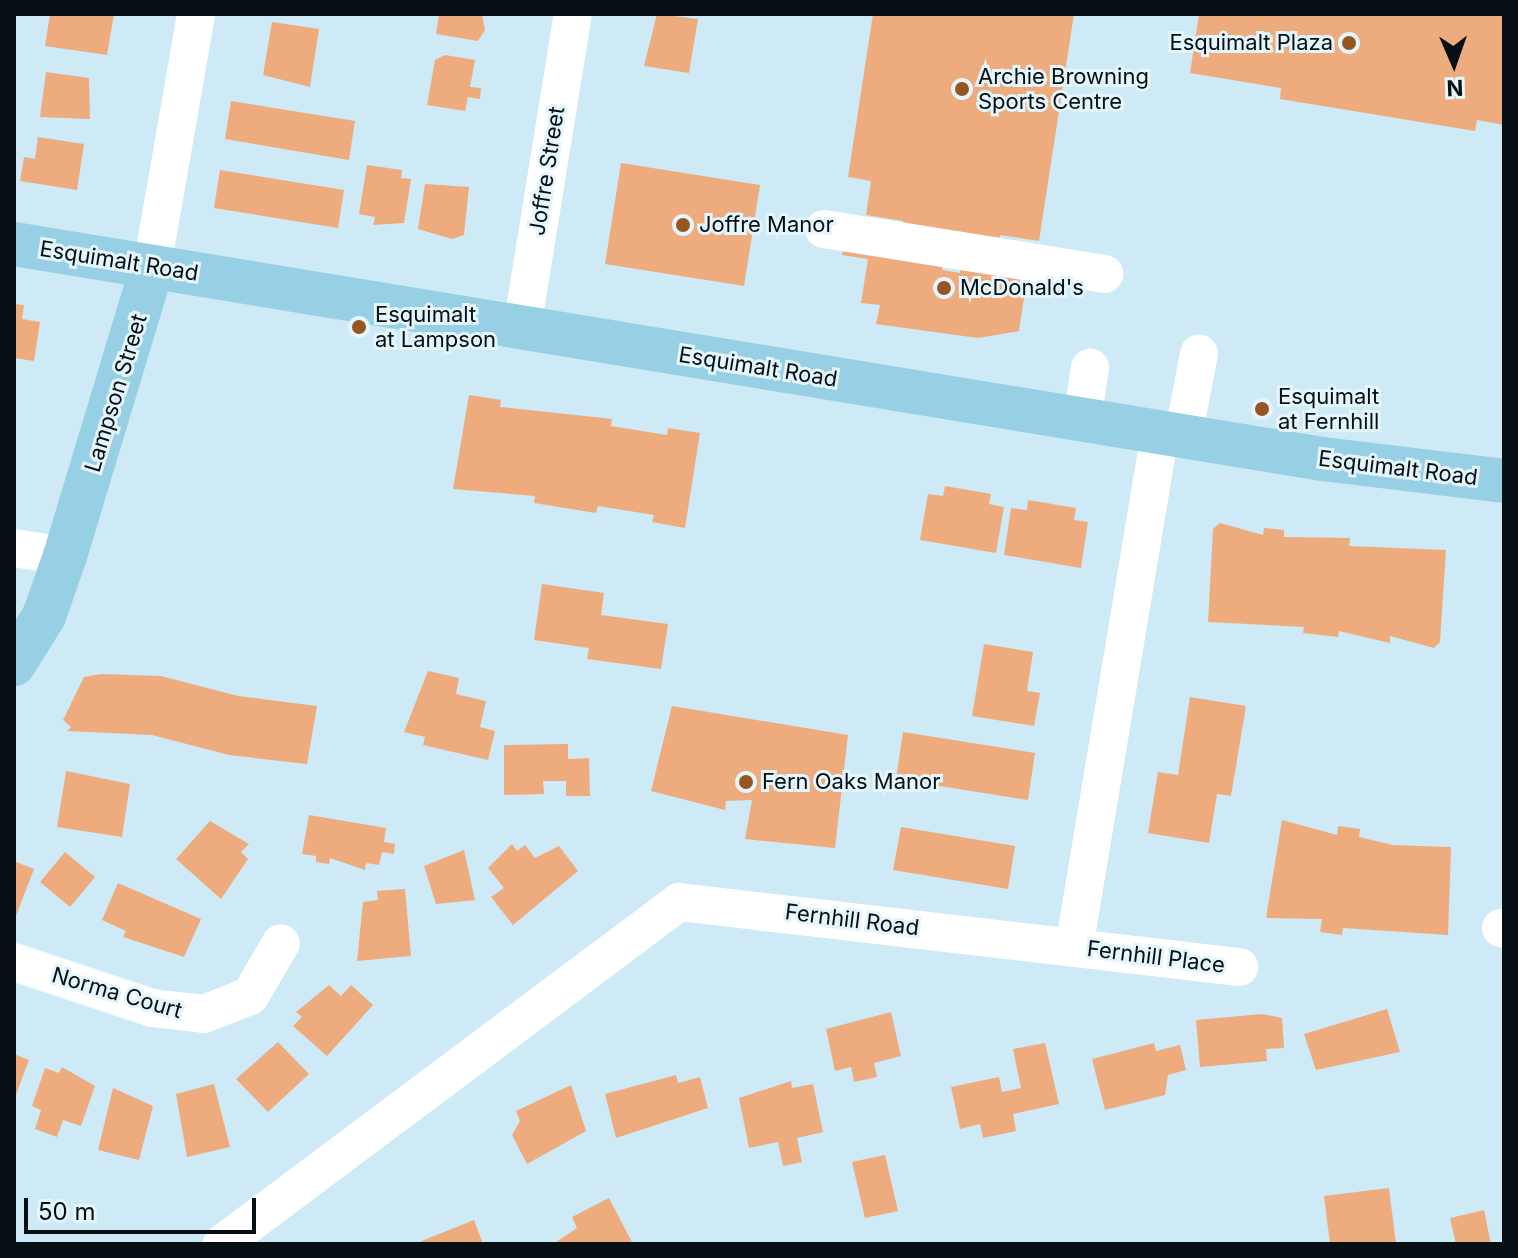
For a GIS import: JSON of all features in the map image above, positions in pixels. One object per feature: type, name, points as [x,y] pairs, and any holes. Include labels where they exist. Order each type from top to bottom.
[{"type":"main road","name":"Esquimalt Road","points":[[14,244],[1172,435],[1504,481]]},
{"type":"main road","name":"Lampson Street","points":[[14,664],[44,616],[65,556],[152,267]]},
{"type":"street","name":"Lampson Street","points":[[152,267],[196,14]]},
{"type":"street","name":"Joffre Street","points":[[522,328],[573,14]]},
{"type":"street","points":[[824,229],[1104,274]]},
{"type":"street","points":[[1074,948],[1172,435],[1199,354]]},
{"type":"street","points":[[1082,420],[1090,368]]},
{"type":"street","points":[[14,548],[65,556]]},
{"type":"street","name":"Fernhill Road","points":[[222,1244],[679,902],[1074,948]]},
{"type":"street","name":"Norma Court","points":[[14,962],[152,1008],[204,1014],[250,996],[281,943]]},
{"type":"street","name":"Fernhill Place","points":[[1074,948],[1239,967]]},
{"type":"building","points":[[50,14],[114,14],[107,55],[45,46]]},
{"type":"building","points":[[439,14],[482,14],[485,30],[478,41],[436,34]]},
{"type":"building","points":[[657,14],[698,19],[689,73],[644,66]]},
{"type":"building","name":"Archie Browning Sports Centre","points":[[873,14],[1074,14],[1039,241],[1000,235],[998,245],[902,230],[903,221],[866,215],[871,181],[848,177]]},
{"type":"building","name":"Esquimalt Plaza","points":[[1199,14],[1504,14],[1504,125],[1477,120],[1475,131],[1280,99],[1281,88],[1190,73]]},
{"type":"building","points":[[272,22],[319,29],[310,87],[263,75]]},
{"type":"building","points":[[445,55],[475,60],[470,87],[481,88],[480,99],[468,97],[465,111],[427,105],[435,60]]},
{"type":"building","points":[[46,72],[89,78],[90,119],[40,117]]},
{"type":"building","points":[[231,101],[355,121],[349,160],[225,139]]},
{"type":"building","points":[[38,137],[84,144],[77,190],[20,181],[24,157],[35,159]]},
{"type":"building","name":"Joffre Manor","points":[[621,163],[760,185],[744,286],[605,264]]},
{"type":"building","points":[[367,165],[402,170],[401,178],[411,179],[404,223],[373,225],[375,217],[359,214]]},
{"type":"building","points":[[220,170],[344,190],[338,228],[214,208]]},
{"type":"building","points":[[425,184],[469,187],[464,235],[452,239],[418,229]]},
{"type":"building","name":"McDonald's","points":[[844,241],[944,256],[942,270],[960,273],[962,261],[1028,271],[1019,331],[978,338],[876,324],[880,305],[861,303],[868,259],[842,255]]},
{"type":"building","points":[[14,304],[24,305],[22,319],[40,322],[34,361],[14,358]]},
{"type":"building","points":[[469,395],[501,400],[500,407],[612,419],[611,426],[667,435],[668,428],[700,433],[685,528],[652,522],[654,515],[598,506],[596,513],[534,503],[535,496],[453,489]]},
{"type":"building","points":[[945,486],[991,494],[989,504],[1004,507],[996,553],[920,540],[928,494],[943,496]]},
{"type":"building","points":[[1028,500],[1076,508],[1074,520],[1088,522],[1081,568],[1004,555],[1011,508],[1027,510]]},
{"type":"building","points":[[1220,523],[1263,535],[1264,528],[1284,530],[1284,537],[1350,538],[1349,546],[1446,550],[1440,642],[1434,648],[1390,636],[1390,643],[1339,631],[1338,637],[1303,633],[1304,627],[1208,622],[1213,529]]},
{"type":"building","points":[[542,584],[604,593],[601,615],[668,624],[661,669],[587,659],[589,648],[534,640]]},
{"type":"building","points":[[984,644],[1033,652],[1027,691],[1040,693],[1034,726],[972,716]]},
{"type":"building","points":[[428,671],[459,678],[456,694],[486,701],[480,727],[495,731],[488,760],[423,745],[425,737],[404,732]]},
{"type":"building","points":[[101,674],[161,676],[238,696],[317,706],[307,764],[229,755],[152,735],[67,731],[71,727],[63,720],[84,677]]},
{"type":"building","points":[[1190,697],[1246,706],[1231,796],[1217,794],[1209,843],[1148,833],[1158,772],[1178,775]]},
{"type":"building","name":"Fern Oaks Manor","points":[[672,706],[848,735],[835,848],[745,839],[752,800],[726,801],[725,810],[651,791]]},
{"type":"building","points":[[903,732],[1035,753],[1028,800],[896,779]]},
{"type":"building","points":[[568,744],[568,759],[589,758],[590,796],[566,796],[566,781],[543,781],[544,794],[504,795],[504,745]]},
{"type":"building","points":[[66,771],[130,784],[122,837],[57,827]]},
{"type":"building","points":[[309,815],[386,828],[384,842],[395,844],[394,854],[382,852],[379,865],[366,863],[365,870],[330,858],[329,864],[316,862],[316,856],[302,854]]},
{"type":"building","points":[[1282,820],[1337,835],[1338,826],[1360,829],[1359,837],[1393,845],[1451,847],[1448,935],[1343,928],[1342,935],[1320,932],[1322,919],[1266,918]]},
{"type":"building","points":[[210,821],[249,844],[241,852],[248,859],[221,899],[176,859]]},
{"type":"building","points":[[901,827],[1015,846],[1008,889],[893,870]]},
{"type":"building","points":[[512,844],[517,851],[525,845],[535,858],[559,846],[578,871],[513,925],[491,897],[504,888],[488,868]]},
{"type":"building","points":[[464,850],[475,900],[436,904],[424,866]]},
{"type":"building","points":[[65,852],[95,877],[70,907],[40,882]]},
{"type":"building","points":[[14,861],[34,869],[14,921]]},
{"type":"building","points":[[118,883],[201,919],[184,957],[123,937],[126,931],[102,920]]},
{"type":"building","points":[[405,889],[411,956],[357,961],[363,902],[378,900],[377,891]]},
{"type":"building","points":[[329,985],[341,996],[351,985],[373,1005],[327,1056],[293,1026],[302,1017],[296,1012]]},
{"type":"building","points":[[1387,1009],[1400,1052],[1316,1070],[1304,1034]]},
{"type":"building","points":[[891,1012],[901,1056],[874,1063],[877,1077],[854,1082],[851,1067],[835,1071],[826,1029]]},
{"type":"building","points":[[1262,1014],[1282,1018],[1284,1048],[1266,1049],[1267,1061],[1200,1067],[1196,1020]]},
{"type":"building","points":[[278,1042],[309,1074],[268,1112],[236,1079]]},
{"type":"building","points":[[1045,1043],[1059,1104],[1013,1114],[1016,1131],[983,1138],[980,1124],[960,1129],[951,1087],[999,1077],[1002,1092],[1021,1088],[1013,1049]]},
{"type":"building","points":[[1154,1043],[1156,1051],[1180,1045],[1186,1070],[1168,1075],[1165,1095],[1105,1110],[1092,1059]]},
{"type":"building","points":[[14,1054],[29,1060],[14,1100]]},
{"type":"building","points":[[62,1067],[95,1086],[81,1126],[63,1120],[57,1137],[35,1129],[41,1110],[32,1106],[45,1068],[59,1073]]},
{"type":"building","points":[[676,1075],[678,1083],[700,1077],[708,1108],[616,1138],[605,1094]]},
{"type":"building","points":[[791,1081],[792,1088],[813,1084],[823,1132],[797,1138],[802,1162],[783,1166],[778,1142],[749,1148],[739,1098]]},
{"type":"building","points":[[214,1084],[230,1147],[187,1157],[176,1094]]},
{"type":"building","points":[[571,1085],[586,1131],[527,1164],[512,1135],[520,1121],[516,1111]]},
{"type":"building","points":[[113,1088],[153,1106],[139,1160],[98,1150]]},
{"type":"building","points":[[885,1155],[898,1211],[865,1218],[852,1162]]},
{"type":"building","points":[[1389,1188],[1396,1244],[1330,1244],[1324,1196]]},
{"type":"building","points":[[609,1198],[633,1244],[553,1244],[577,1228],[572,1217]]},
{"type":"building","points":[[1484,1210],[1491,1244],[1456,1244],[1450,1218]]},
{"type":"building","points":[[474,1220],[483,1244],[414,1244]]},
{"type":"place","name":"Esquimalt Plaza","points":[[1349,43]]},
{"type":"place","name":"Archie Browning Sports Centre","points":[[962,89]]},
{"type":"place","name":"Joffre Manor","points":[[683,225]]},
{"type":"place","name":"McDonald's","points":[[944,288]]},
{"type":"place","name":"Esquimalt at Lampson","points":[[359,327]]},
{"type":"place","name":"Esquimalt at Fernhill","points":[[1262,409]]},
{"type":"place","name":"Fern Oaks Manor","points":[[746,782]]}]
